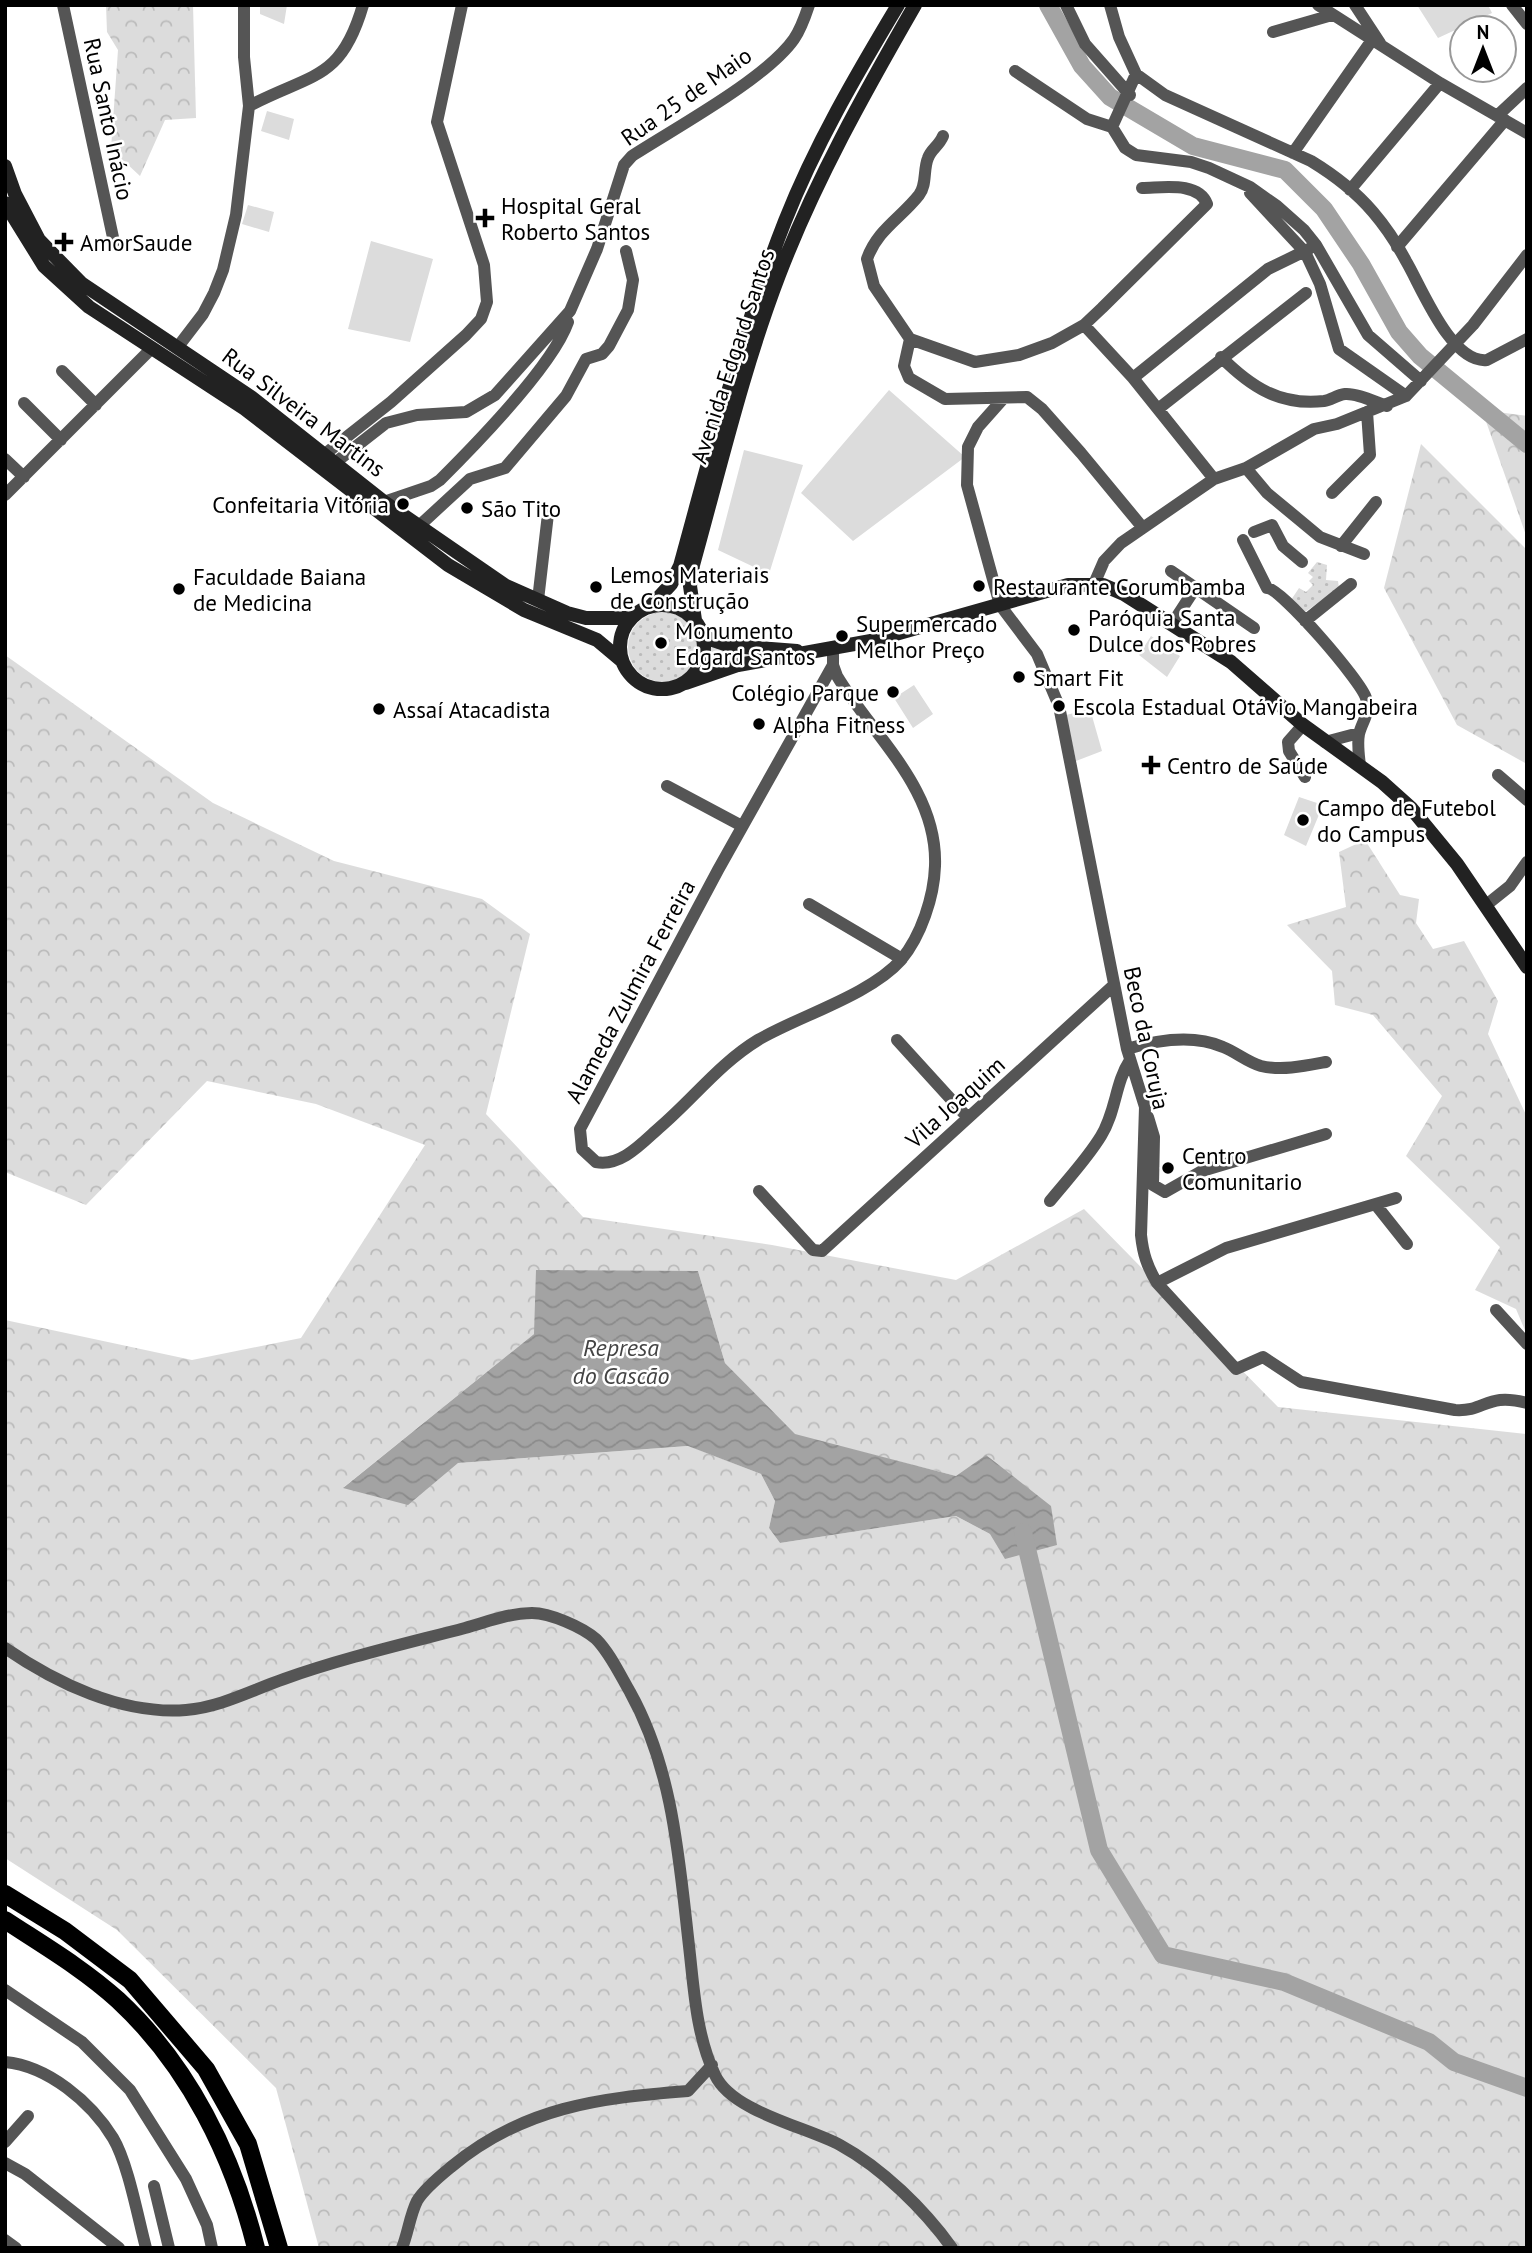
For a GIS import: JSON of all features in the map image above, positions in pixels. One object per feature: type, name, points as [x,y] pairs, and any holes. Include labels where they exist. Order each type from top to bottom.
[{"type":"main road","name":"Avenida Edgard Santos","points":[[651,606],[671,584],[680,566],[731,379],[786,219],[855,76],[898,5]]},
{"type":"main road","name":"Avenida Edgard Santos","points":[[695,620],[690,586],[693,565],[767,307],[809,204],[876,73],[915,5]]},
{"type":"main road","name":"Rua Silveira Martins","points":[[5,166],[28,222],[50,255],[81,283],[251,397],[470,579],[524,610],[597,640],[622,661]]},
{"type":"main road","name":"Rua Silveira Martins","points":[[5,203],[44,266],[89,307],[326,461],[496,579],[538,600],[586,618],[631,618]]},
{"type":"main road","points":[[686,682],[699,670],[705,654],[704,637],[695,620],[683,610],[667,605],[651,606],[631,618],[621,638],[622,661],[632,677],[649,688],[668,690],[738,665],[833,648],[1000,606],[1068,585],[1094,584],[1124,594],[1231,662],[1303,725],[1412,808],[1437,836],[1527,967]]},
{"type":"main road","points":[[704,637],[731,646],[801,652]]},
{"type":"main road","points":[[5,1894],[65,1931],[130,1980],[201,2062],[248,2144],[279,2248]]},
{"type":"main road","points":[[5,1920],[79,1969],[118,2001],[174,2066],[198,2099],[234,2175],[256,2248]]},
{"type":"street","name":"Rua Santo Inácio","points":[[63,5],[114,242]]},
{"type":"street","points":[[177,348],[203,314],[223,270],[241,187],[249,106],[244,57],[244,5]]},
{"type":"street","points":[[249,106],[319,74],[340,58],[356,32],[363,5]]},
{"type":"street","points":[[326,461],[466,335],[481,319],[487,302],[484,265],[437,122],[462,5]]},
{"type":"street","name":"Rua 25 de Maio","points":[[326,461],[386,423],[416,415],[466,412],[486,402],[570,311],[597,249],[624,165],[632,156],[727,94],[782,53],[799,31],[809,5]]},
{"type":"street","points":[[1066,5],[1085,44],[1130,95]]},
{"type":"street","points":[[1110,5],[1119,37],[1136,74],[1165,95],[1333,174],[1373,212],[1455,345],[1481,360],[1527,339]]},
{"type":"street","points":[[1318,5],[1440,83],[1527,133]]},
{"type":"street","points":[[1355,5],[1384,48]]},
{"type":"street","points":[[1512,5],[1527,24]]},
{"type":"street","points":[[1273,32],[1332,15]]},
{"type":"street","points":[[1293,153],[1372,40]]},
{"type":"street","points":[[1015,71],[1087,119],[1112,127],[1125,148],[1136,155],[1191,162],[1237,180],[1310,248],[1367,335],[1421,381]]},
{"type":"street","points":[[1112,127],[1130,95],[1136,74]]},
{"type":"street","points":[[1350,190],[1440,83]]},
{"type":"street","points":[[1397,247],[1527,88]]},
{"type":"street","points":[[943,136],[939,147],[928,158],[923,188],[891,220],[867,259],[874,286],[910,338],[964,358],[988,362],[1019,355],[1084,325],[1207,204],[1201,195],[1190,189],[1142,188]]},
{"type":"street","points":[[1133,378],[1260,275],[1310,248]]},
{"type":"street","points":[[1310,248],[1339,349],[1406,396]]},
{"type":"street","points":[[419,526],[470,479],[505,468],[566,396],[587,356],[603,354],[628,310],[633,281],[626,251]]},
{"type":"street","points":[[1094,584],[1111,552],[1214,480],[1246,468],[1314,429],[1406,396],[1500,293],[1527,255]]},
{"type":"street","points":[[1158,409],[1306,293]]},
{"type":"street","points":[[384,502],[431,486],[455,465],[547,357],[564,332],[570,311]]},
{"type":"street","points":[[1084,325],[1133,378],[1214,480]]},
{"type":"street","points":[[910,338],[904,366],[909,378],[945,399],[1002,400],[1021,395],[1042,409],[1143,528]]},
{"type":"street","points":[[5,495],[152,348]]},
{"type":"street","points":[[1222,357],[1247,381],[1268,395],[1307,402],[1332,400],[1348,394],[1387,405]]},
{"type":"street","points":[[62,371],[96,405]]},
{"type":"street","points":[[1000,606],[967,485],[967,461],[972,436],[1002,400]]},
{"type":"street","points":[[24,403],[61,440]]},
{"type":"street","points":[[1332,493],[1370,455],[1367,412]]},
{"type":"street","points":[[5,459],[24,477]]},
{"type":"street","points":[[1246,468],[1267,493],[1320,537],[1364,554]]},
{"type":"street","points":[[1341,547],[1376,502]]},
{"type":"street","points":[[538,600],[548,514]]},
{"type":"street","points":[[1254,532],[1272,525],[1283,546],[1302,562]]},
{"type":"street","points":[[1243,540],[1267,588],[1276,591],[1305,621],[1366,698],[1366,720],[1359,733],[1360,766]]},
{"type":"street","points":[[1171,571],[1254,628]]},
{"type":"street","points":[[1305,621],[1351,584]]},
{"type":"street","points":[[1172,624],[1196,587]]},
{"type":"street","name":"Beco da Coruja","points":[[1000,606],[1037,654],[1054,689],[1079,797],[1129,1054],[1145,1107],[1141,1235],[1143,1256],[1157,1283],[1236,1369],[1263,1357],[1301,1382],[1455,1410],[1469,1409],[1496,1398],[1527,1403]]},
{"type":"street","name":"Alameda Zulmira Ferreira","points":[[832,664],[844,687],[900,762],[932,835],[935,866],[933,887],[920,928],[902,959],[877,979],[758,1040],[736,1056],[678,1112],[625,1156],[602,1163],[589,1157],[582,1149],[580,1129],[832,664],[833,648]]},
{"type":"street","points":[[1303,725],[1288,742],[1289,751],[1305,776]]},
{"type":"street","points":[[1325,742],[1359,733]]},
{"type":"street","points":[[1498,775],[1527,800]]},
{"type":"street","points":[[667,786],[742,826]]},
{"type":"street","points":[[1485,906],[1510,886],[1527,863]]},
{"type":"street","points":[[808,904],[902,959]]},
{"type":"street","name":"Vila Joaquim","points":[[759,1191],[813,1250],[824,1250],[1114,985]]},
{"type":"street","points":[[897,1040],[968,1118]]},
{"type":"street","points":[[1050,1200],[1102,1135],[1114,1107],[1129,1054],[1157,1042],[1190,1040],[1222,1046],[1262,1066],[1305,1067],[1326,1062]]},
{"type":"street","points":[[1145,1107],[1154,1137],[1153,1185],[1159,1192],[1170,1191],[1202,1171],[1326,1134]]},
{"type":"street","points":[[1157,1283],[1226,1248],[1396,1199]]},
{"type":"street","points":[[1376,1205],[1407,1244]]},
{"type":"street","points":[[1496,1310],[1527,1344]]},
{"type":"street","points":[[5,1648],[41,1673],[93,1695],[149,1708],[186,1710],[230,1700],[330,1664],[503,1616],[536,1613],[566,1623],[595,1639],[637,1704],[660,1757],[672,1815],[696,2015],[716,2078],[730,2093],[765,2114],[839,2144],[870,2164],[952,2248]]},
{"type":"street","points":[[5,1990],[82,2042],[130,2090],[187,2179],[207,2225],[212,2248]]},
{"type":"street","points":[[5,2062],[28,2066],[64,2086],[83,2101],[113,2138],[146,2248]]},
{"type":"street","points":[[402,2248],[417,2201],[439,2177],[493,2138],[545,2112],[593,2101],[688,2091],[712,2064]]},
{"type":"street","points":[[5,2142],[28,2116]]},
{"type":"street","points":[[5,2163],[25,2174],[119,2248]]},
{"type":"street","points":[[154,2186],[169,2248]]},
{"type":"street","points":[[5,2240],[16,2248]]},
{"type":"green space","points":[[106,5],[193,5],[196,118],[165,120],[140,176],[111,149],[118,50],[107,32]]},
{"type":"green space","points":[[260,5],[287,5],[284,24],[260,14]]},
{"type":"green space","points":[[1417,5],[1488,5],[1492,13],[1490,14],[1448,14],[1448,33],[1438,38]]},
{"type":"green space","points":[[267,111],[294,119],[289,140],[261,131]]},
{"type":"green space","points":[[248,205],[274,212],[269,232],[242,224]]},
{"type":"green space","points":[[371,241],[433,259],[410,342],[348,329]]},
{"type":"green space","points":[[889,390],[965,457],[853,541],[801,493]]},
{"type":"green space","points":[[1482,410],[1527,416],[1527,538]]},
{"type":"green space","points":[[1421,444],[1527,550],[1527,764],[1457,725],[1384,588]]},
{"type":"green space","points":[[744,450],[803,465],[769,574],[718,550]]},
{"type":"green space","points":[[1317,562],[1327,565],[1326,580],[1338,581],[1339,588],[1305,612],[1291,600],[1299,588],[1306,592],[1313,585],[1309,581],[1313,577],[1308,573]]},
{"type":"green space","points":[[663,612],[688,622],[698,647],[688,672],[663,682],[638,672],[628,647],[638,622]]},
{"type":"green space","points":[[1151,636],[1180,656],[1167,677],[1139,655]]},
{"type":"green space","points":[[710,644],[782,653],[707,670]]},
{"type":"green space","points":[[5,655],[213,803],[334,861],[482,899],[530,934],[486,1114],[583,1217],[772,1245],[956,1280],[1084,1209],[1278,1407],[1527,1434],[1527,2248],[319,2248],[276,2088],[117,1930],[5,1858],[5,1320],[192,1360],[301,1338],[425,1145],[316,1104],[207,1081],[86,1205],[5,1172]],"holes":[[[698,1271],[725,1363],[795,1435],[956,1476],[990,1534],[956,1516],[780,1543],[769,1528],[775,1501],[761,1474],[689,1446],[458,1463],[344,1487],[534,1334]]]},
{"type":"green space","points":[[914,685],[933,714],[913,728],[894,698]]},
{"type":"green space","points":[[1090,709],[1102,751],[1076,761],[1066,715]]},
{"type":"green space","name":"Campo de Futebol do Campus","points":[[1299,797],[1323,805],[1306,846],[1284,835]]},
{"type":"green space","points":[[1365,840],[1400,895],[1419,899],[1416,923],[1433,949],[1464,941],[1498,1001],[1488,1034],[1527,1117],[1527,1335],[1516,1309],[1475,1290],[1500,1247],[1406,1156],[1442,1096],[1373,1015],[1335,1005],[1332,971],[1287,925],[1346,907],[1339,852]]},
{"type":"water","name":"Represa do Cascão","points":[[536,1270],[698,1271],[725,1363],[795,1434],[956,1476],[986,1455],[1051,1506],[1057,1545],[1005,1559],[990,1534],[956,1516],[780,1543],[769,1528],[775,1501],[761,1474],[688,1446],[458,1463],[408,1505],[343,1488],[534,1334]]},
{"type":"waterway","points":[[1048,5],[1082,66],[1110,97],[1193,146],[1285,170],[1324,209],[1361,264],[1399,332],[1420,356],[1527,444]]},
{"type":"waterway","points":[[1023,1532],[1099,1850],[1163,1955],[1284,1982],[1429,2042],[1454,2062],[1527,2088]]},
{"type":"place","name":"Hospital Geral Roberto Santos","points":[[485,218]]},
{"type":"place","name":"AmorSaude","points":[[64,242]]},
{"type":"place","name":"Confeitaria Vitória","points":[[403,504]]},
{"type":"place","name":"São Tito","points":[[467,508]]},
{"type":"place","name":"Restaurante Corumbamba","points":[[979,586]]},
{"type":"place","name":"Lemos Materiais de Construção","points":[[596,587]]},
{"type":"place","name":"Faculdade Baiana de Medicina","points":[[179,589]]},
{"type":"place","name":"Paróquia Santa Dulce dos Pobres","points":[[1074,630]]},
{"type":"place","name":"Supermercado Melhor Preço","points":[[842,636]]},
{"type":"place","name":"Monumento Edgard Santos","points":[[661,643]]},
{"type":"place","name":"Smart Fit","points":[[1019,677]]},
{"type":"place","name":"Colégio Parque","points":[[893,692]]},
{"type":"place","name":"Escola Estadual Otávio Mangabeira","points":[[1059,706]]},
{"type":"place","name":"Assaí Atacadista","points":[[379,709]]},
{"type":"place","name":"Alpha Fitness","points":[[759,724]]},
{"type":"place","name":"Centro de Saúde","points":[[1151,765]]},
{"type":"place","name":"Campo de Futebol do Campus","points":[[1303,820]]},
{"type":"place","name":"Centro Comunitario","points":[[1168,1168]]}]
